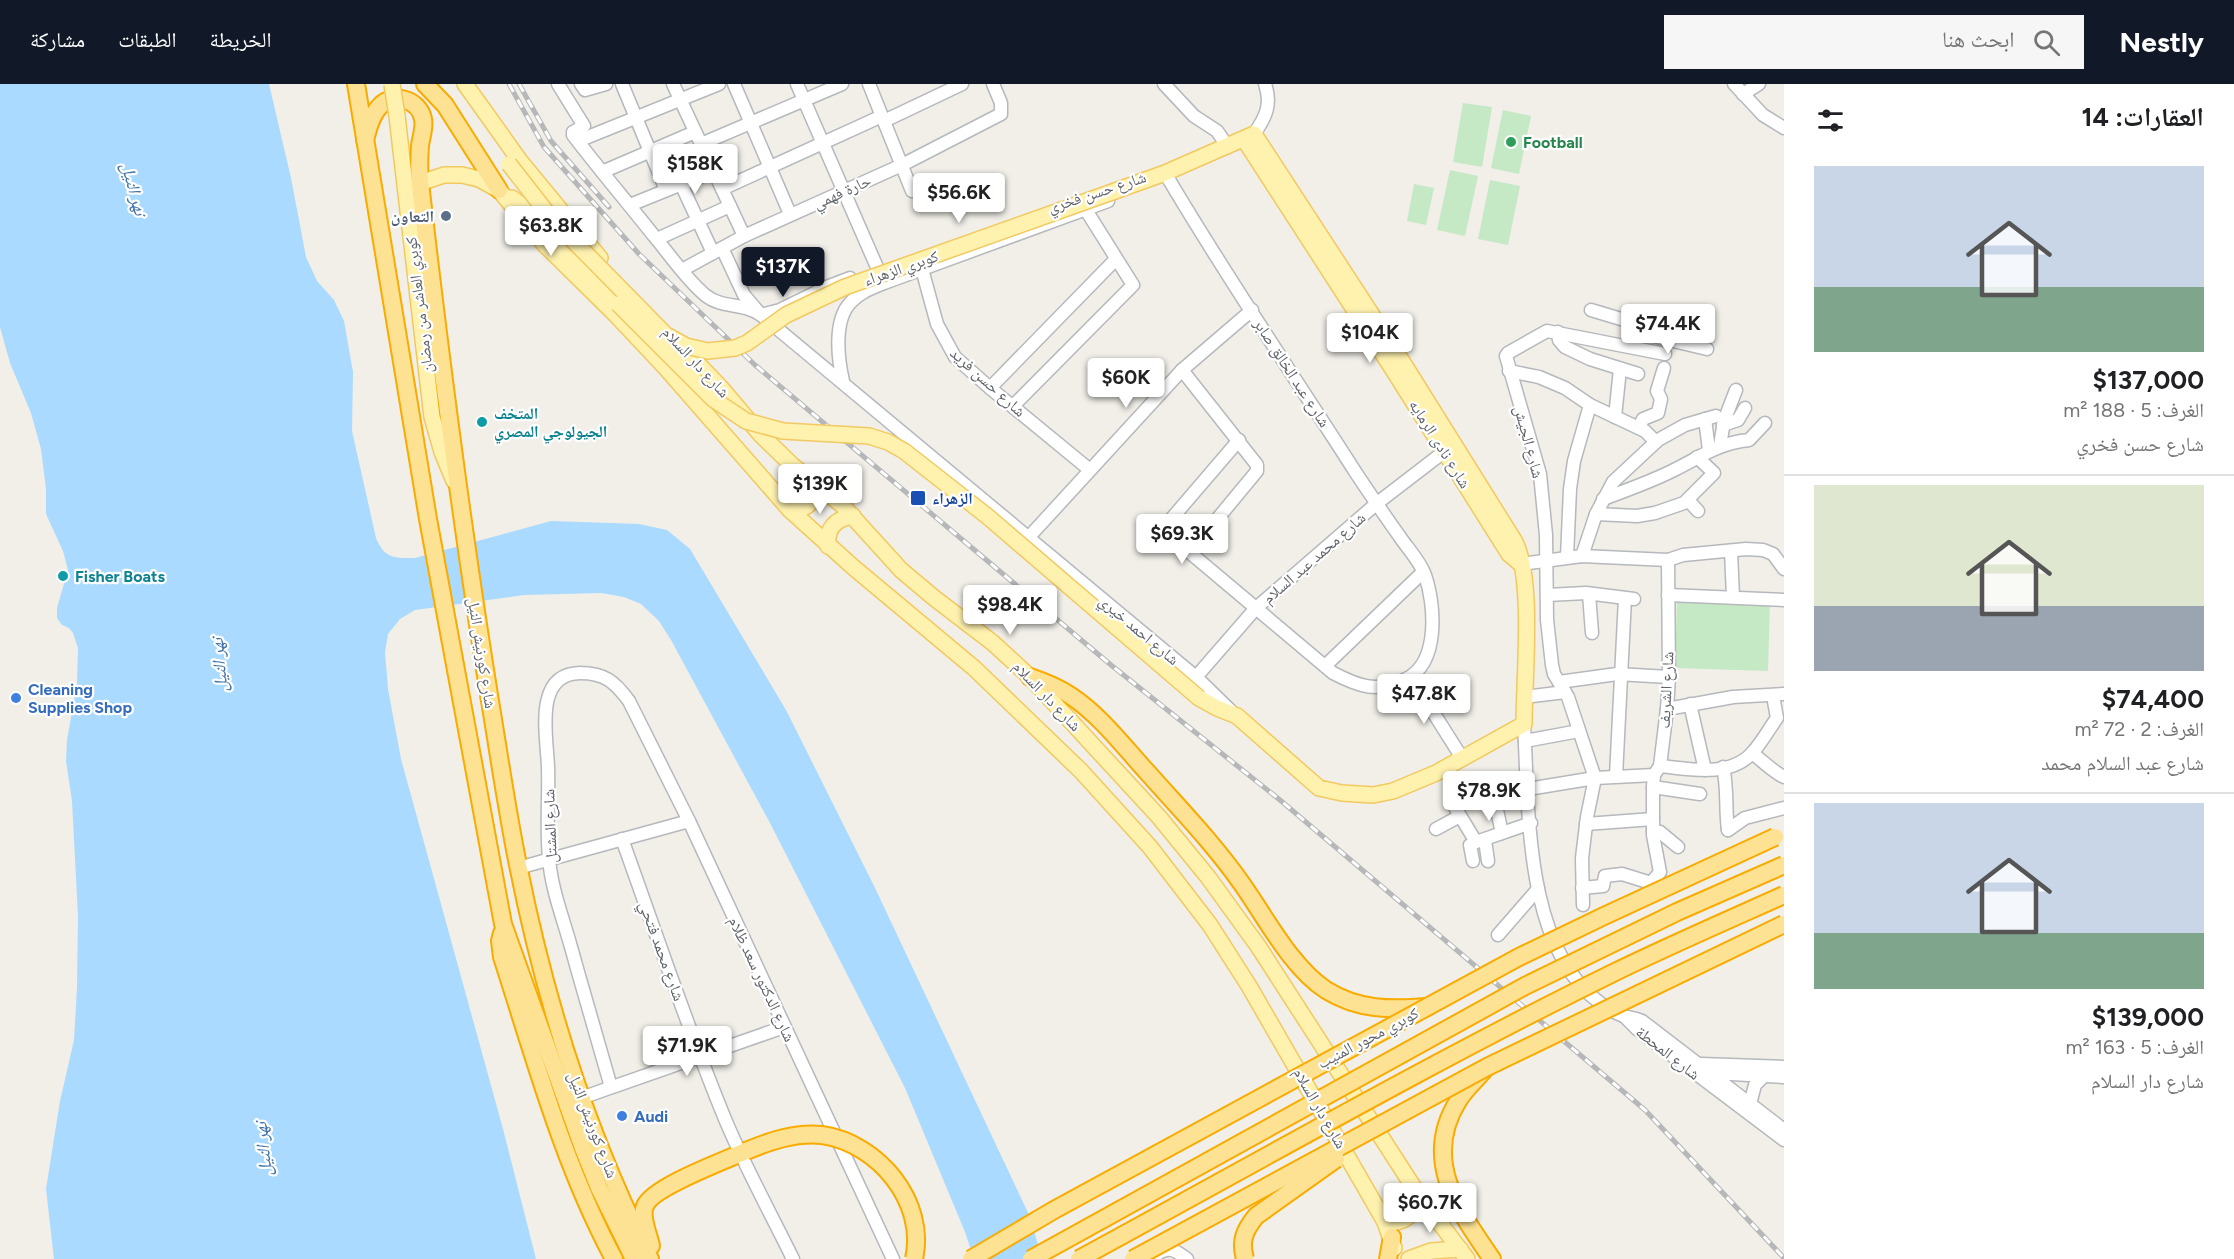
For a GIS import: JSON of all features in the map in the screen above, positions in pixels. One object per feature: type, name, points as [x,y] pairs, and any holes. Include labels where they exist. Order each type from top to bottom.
[{"type":"highway","name":"شارع كورنيش النيل","points":[[356,84],[429,519],[503,924],[583,1148],[599,1188],[634,1259]]},
{"type":"highway","points":[[425,84],[445,105],[500,190]]},
{"type":"highway","name":"شارع كورنيش النيل","points":[[365,140],[375,113],[386,101],[401,99],[416,105],[422,114],[424,124],[419,157],[420,183],[460,514],[518,868],[543,973],[581,1098],[605,1160],[652,1259]]},
{"type":"highway","points":[[1030,677],[1058,688],[1076,699],[1124,747],[1227,864],[1308,975],[1337,995],[1370,1007],[1393,1009],[1427,1007]]},
{"type":"highway","name":"كوبري محور المنيب","points":[[970,1259],[1053,1210],[1551,941],[1779,835]]},
{"type":"highway","name":"كوبري محور المنيب","points":[[1031,1259],[1525,986],[1677,912],[1784,865]]},
{"type":"highway","points":[[1079,1259],[1346,1112],[1538,1011],[1612,973],[1784,895]]},
{"type":"highway","points":[[503,924],[500,941],[502,957],[562,1141],[594,1220],[614,1259]]},
{"type":"highway","points":[[1133,1259],[1426,1099],[1784,924]]},
{"type":"highway","points":[[1487,1068],[1457,1102],[1448,1126],[1443,1151],[1444,1168],[1454,1200],[1492,1259]]},
{"type":"highway","points":[[1245,1259],[1242,1242],[1246,1228],[1256,1216],[1391,1120]]},
{"type":"highway","points":[[652,1259],[644,1217],[645,1206],[651,1197],[668,1186],[743,1152],[780,1139],[822,1135],[841,1140],[862,1151],[879,1162],[895,1177],[907,1201],[914,1227],[916,1248],[914,1259]]},
{"type":"highway","points":[[1388,1230],[1388,1259]]},
{"type":"main road","name":"كوبري العاشر من رمضان","points":[[392,84],[432,417],[445,461],[457,486]]},
{"type":"main road","name":"شارع دار السلام","points":[[465,84],[478,105],[585,242],[722,388],[760,434],[792,465],[853,516],[886,554],[917,584],[976,629],[1030,677],[1134,788],[1214,886],[1281,981],[1418,1194],[1464,1254]]},
{"type":"main road","name":"كوبري الزهراء","points":[[478,105],[491,136],[509,164],[552,219],[666,335],[686,346],[708,351],[735,348],[747,343],[786,315],[844,287],[1115,191],[1167,175],[1249,137]]},
{"type":"main road","name":"شارع نادى الرمايه","points":[[1249,137],[1507,550],[1521,564]]},
{"type":"main road","name":"شارع نادى الرمايه","points":[[1249,137],[1400,358],[1517,548],[1526,604],[1524,724]]},
{"type":"main road","name":"شارع دار السلام","points":[[420,183],[444,175],[462,175],[479,179],[500,190],[545,245],[665,367],[790,510],[828,546],[939,637],[1009,699],[1081,771],[1150,847],[1191,899],[1230,955],[1388,1230],[1396,1259]]},
{"type":"main road","points":[[500,190],[530,212],[713,399],[746,421],[783,431],[869,436],[888,442],[904,451],[987,516],[1199,698],[1237,716]]},
{"type":"main road","points":[[790,510],[804,508],[812,502],[815,488],[811,479]]},
{"type":"main road","points":[[828,546],[828,536],[832,526],[841,519],[853,516]]},
{"type":"main road","name":"شارع احمد خيري","points":[[1237,716],[1319,788],[1342,794],[1373,795],[1394,791],[1436,773],[1524,724]]},
{"type":"main road","points":[[1388,1230],[1411,1214],[1417,1205],[1418,1194]]},
{"type":"main road","points":[[1409,1259],[1431,1251],[1464,1254]]},
{"type":"street","points":[[581,84],[585,90],[606,84]]},
{"type":"street","points":[[622,84],[666,190]]},
{"type":"street","points":[[673,84],[744,236]]},
{"type":"street","points":[[575,137],[636,118],[680,100],[696,88],[719,84]]},
{"type":"street","points":[[734,84],[790,214]]},
{"type":"street","points":[[797,84],[884,283]]},
{"type":"street","points":[[701,144],[842,84]]},
{"type":"street","points":[[869,84],[912,191]]},
{"type":"street","points":[[722,189],[962,84]]},
{"type":"street","name":"حارة فهمي","points":[[682,270],[744,236],[902,165],[1001,114],[1003,109],[993,84]]},
{"type":"street","points":[[1164,84],[1194,116],[1217,131],[1228,147]]},
{"type":"street","points":[[1249,137],[1265,120],[1269,98],[1265,84]]},
{"type":"street","points":[[1734,84],[1763,115],[1784,128]]},
{"type":"street","points":[[1743,94],[1759,84]]},
{"type":"street","points":[[564,86],[584,126],[575,137]]},
{"type":"street","points":[[602,172],[695,132]]},
{"type":"street","points":[[575,137],[682,270],[705,295],[724,304],[744,306],[761,315]]},
{"type":"street","points":[[630,205],[714,171]]},
{"type":"street","name":"شارع حسن فخري","points":[[843,381],[838,349],[843,316],[849,304],[860,294],[884,283],[1086,210],[1167,175]]},
{"type":"street","name":"شارع حسن فخري","points":[[761,315],[780,310],[828,286],[1138,176],[1167,175]]},
{"type":"street","name":"شارع عبد الخالق صابر","points":[[1167,175],[1376,504],[1423,572],[1433,609],[1433,627],[1429,648],[1423,662],[1411,677]]},
{"type":"street","name":"شارع احمد خيري","points":[[681,184],[698,221],[744,295],[761,315],[1196,677],[1237,716]]},
{"type":"street","points":[[657,239],[730,206]]},
{"type":"street","points":[[1013,406],[1131,289],[1132,282],[1086,210]]},
{"type":"street","points":[[990,388],[1116,259]]},
{"type":"street","name":"شارع حسن فريد","points":[[922,269],[927,293],[944,340],[955,357],[1090,470]]},
{"type":"street","points":[[1028,538],[1182,370],[1252,310]]},
{"type":"street","points":[[1591,310],[1634,324],[1636,332],[1631,348]]},
{"type":"street","points":[[1553,331],[1565,347],[1638,374]]},
{"type":"street","points":[[1656,442],[1640,428],[1590,405],[1565,388],[1507,365],[1508,353],[1553,331],[1665,354]]},
{"type":"street","points":[[1636,332],[1707,349]]},
{"type":"street","name":"شارع الجيش","points":[[1507,365],[1540,474],[1546,534],[1546,560]]},
{"type":"street","points":[[1640,428],[1643,419],[1658,413],[1661,399],[1657,391],[1664,368]]},
{"type":"street","points":[[1615,417],[1620,369]]},
{"type":"street","points":[[1182,370],[1257,465],[1257,471],[1190,552]]},
{"type":"street","points":[[1714,448],[1715,420],[1736,390]]},
{"type":"street","points":[[1567,557],[1570,489],[1574,461],[1590,405]]},
{"type":"street","points":[[1582,555],[1596,514],[1613,482],[1656,442],[1685,425],[1715,420],[1738,420],[1745,408]]},
{"type":"street","points":[[1714,448],[1715,420]]},
{"type":"street","points":[[1603,499],[1676,469],[1714,448],[1749,440],[1765,423]]},
{"type":"street","points":[[1239,440],[1167,524],[1169,535],[1325,666],[1355,684],[1375,688],[1394,685],[1411,677],[1462,758]]},
{"type":"street","name":"شارع محمد عبد السلام","points":[[1196,677],[1256,608],[1376,504],[1445,451]]},
{"type":"street","points":[[1596,514],[1646,515],[1684,503],[1714,473],[1697,457]]},
{"type":"street","points":[[1688,500],[1698,511]]},
{"type":"street","points":[[1521,564],[1582,555],[1668,560],[1683,555],[1763,550],[1773,554],[1784,570]]},
{"type":"street","points":[[1731,551],[1733,597]]},
{"type":"street","points":[[1546,560],[1552,665],[1595,778],[1582,858],[1583,905]]},
{"type":"street","name":"شارع الشريف","points":[[1582,888],[1603,886],[1605,876],[1622,874],[1648,884],[1660,872],[1653,825],[1656,776],[1667,709],[1669,677],[1668,560]]},
{"type":"street","points":[[1325,666],[1423,572]]},
{"type":"street","points":[[1547,595],[1589,594],[1629,599],[1616,776]]},
{"type":"street","points":[[1589,594],[1592,633]]},
{"type":"street","points":[[1668,595],[1784,600]]},
{"type":"street","name":"شارع المشتل","points":[[612,1088],[556,894],[549,859],[546,719],[548,695],[553,685],[562,677],[573,673],[605,676],[616,684],[629,701]]},
{"type":"street","points":[[1524,697],[1622,674],[1669,677]]},
{"type":"street","points":[[1528,789],[1595,778],[1712,771],[1741,762],[1752,753],[1777,718],[1779,695],[1733,697],[1667,709]]},
{"type":"street","name":"شارع الدكتور سعد ظلام","points":[[629,701],[689,821],[893,1259]]},
{"type":"street","points":[[1690,705],[1705,771]]},
{"type":"street","name":"شارع المحطة","points":[[1524,724],[1538,889],[1545,920],[1564,964],[1580,986],[1594,998],[1625,1017],[1636,1029],[1696,1067],[1784,1140]]},
{"type":"street","points":[[1525,741],[1579,731]]},
{"type":"street","points":[[1752,753],[1784,777]]},
{"type":"street","points":[[1723,767],[1726,780],[1725,808],[1728,830],[1745,818],[1784,808]]},
{"type":"street","points":[[1656,776],[1700,794]]},
{"type":"street","points":[[1491,783],[1503,833]]},
{"type":"street","points":[[1453,804],[1480,841],[1488,861]]},
{"type":"street","points":[[1436,829],[1460,816]]},
{"type":"street","points":[[518,868],[689,821]]},
{"type":"street","points":[[1473,861],[1470,845],[1531,823]]},
{"type":"street","points":[[1586,824],[1653,825],[1678,847]]},
{"type":"street","name":"شارع محمد فتحي","points":[[622,839],[700,1057],[793,1259]]},
{"type":"street","points":[[1498,935],[1538,889]]},
{"type":"street","points":[[581,1098],[784,1027]]},
{"type":"street","points":[[1696,1067],[1784,1067]]},
{"type":"street","points":[[1696,1067],[1712,1073],[1784,1077]]},
{"type":"street","name":"شارع المحطة","points":[[1712,1073],[1784,1130]]},
{"type":"street","points":[[1750,1104],[1752,1089],[1764,1076]]},
{"type":"street","points":[[1148,1259],[1169,1248],[1187,1259]]},
{"type":"green space","points":[[1463,103],[1492,107],[1482,167],[1453,162]]},
{"type":"green space","name":"Football","points":[[1503,110],[1531,116],[1519,174],[1491,168]]},
{"type":"green space","points":[[1450,170],[1478,176],[1465,236],[1437,230]]},
{"type":"green space","points":[[1490,180],[1520,186],[1508,245],[1478,239]]},
{"type":"green space","points":[[1414,184],[1434,188],[1426,225],[1407,221]]},
{"type":"green space","points":[[1677,598],[1770,601],[1768,671],[1675,668]]},
{"type":"water","name":"نهر النيل","points":[[0,84],[269,84],[291,178],[306,257],[317,281],[334,300],[344,321],[353,372],[352,431],[376,538],[387,554],[415,558],[551,521],[639,524],[667,530],[690,549],[786,710],[876,890],[1030,1217],[1042,1259],[974,1259],[905,1088],[770,823],[671,640],[659,621],[641,604],[624,597],[601,593],[524,595],[415,610],[400,619],[388,634],[385,652],[388,689],[401,759],[503,1129],[536,1259],[54,1259],[46,1189],[60,1101],[74,1040],[77,988],[78,917],[72,801],[66,761],[67,740],[77,684],[78,648],[73,633],[57,618],[57,608],[68,570],[63,551],[46,514],[46,489],[41,449],[31,413],[10,363],[0,327]]},
{"type":"railway","points":[[509,84],[544,147],[639,254],[755,365],[1111,665],[1280,800],[1645,1110],[1784,1258]]},
{"type":"railway","points":[[519,84],[551,141],[609,207]]},
{"type":"place","name":"Football","points":[[1511,142]]},
{"type":"place","name":"التعاون","points":[[446,216]]},
{"type":"place","name":"المتخف الجيولوجي المصري","points":[[482,422]]},
{"type":"place","name":"الزهراء","points":[[918,498]]},
{"type":"place","name":"Fisher Boats","points":[[63,576]]},
{"type":"place","name":"Cleaning Supplies Shop","points":[[16,698]]},
{"type":"place","name":"Audi","points":[[622,1116]]}]
